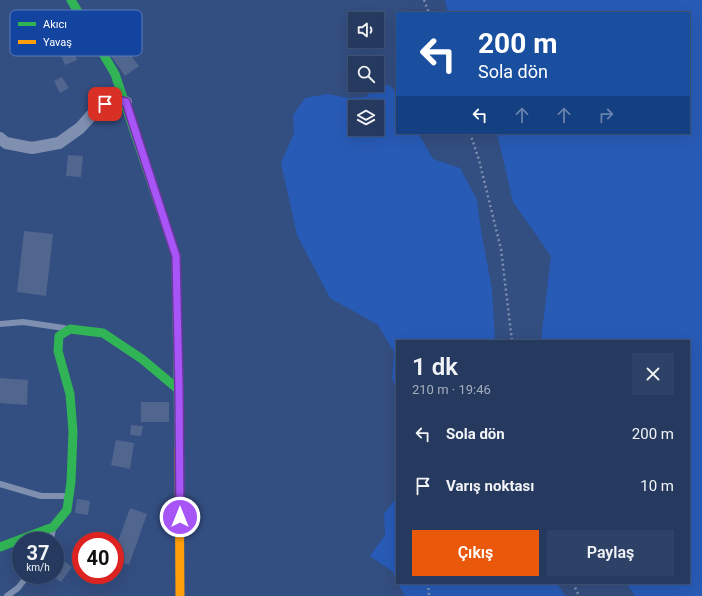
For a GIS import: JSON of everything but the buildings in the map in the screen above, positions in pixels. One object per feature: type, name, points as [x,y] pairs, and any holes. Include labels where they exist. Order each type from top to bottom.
[{"type":"street","points":[[71,0],[77,10]]},
{"type":"street","points":[[104,56],[115,74],[126,102],[176,256],[179,390],[180,596]]},
{"type":"street","points":[[0,138],[6,143],[32,148],[59,144],[80,128],[97,109],[112,99],[126,102]]},
{"type":"street","points":[[0,547],[53,527],[67,510],[71,482],[73,432],[70,394],[58,351],[59,336],[70,329],[103,333],[142,359],[179,390]]},
{"type":"lane","points":[[0,324],[23,322],[70,329]]},
{"type":"lane","points":[[0,484],[41,496],[69,496]]},
{"type":"lane","points":[[52,532],[53,527]]},
{"type":"lane","points":[[7,596],[21,584]]},
{"type":"path","points":[[424,0],[428,12]]},
{"type":"path","points":[[470,134],[479,160],[501,248],[512,340]]},
{"type":"path","points":[[428,584],[428,596]]},
{"type":"path","points":[[573,584],[579,596]]},
{"type":"shaded area","points":[[445,0],[702,0],[702,596],[635,596],[627,584],[690,584],[690,340],[541,340],[551,256],[513,202],[497,134],[690,134],[690,12],[448,12]]},
{"type":"shaded area","points":[[384,85],[389,85],[396,91],[396,134],[424,134],[420,136],[433,159],[460,168],[477,200],[481,231],[492,289],[495,340],[396,340],[396,387],[392,379],[394,352],[378,325],[330,298],[297,235],[281,163],[294,133],[293,115],[305,98],[327,94],[349,98],[366,97],[370,92],[384,92]]},
{"type":"shaded area","points":[[396,498],[396,579],[393,572],[370,556],[385,535],[384,514]]},
{"type":"shaded area","points":[[399,584],[558,584],[565,596],[405,596]]},
{"type":"traffic: fast","points":[[71,0],[77,10]]},
{"type":"traffic: fast","points":[[104,56],[115,74],[176,256],[179,448]]},
{"type":"traffic: fast","points":[[0,547],[53,527],[67,510],[71,482],[73,432],[70,394],[58,351],[59,336],[70,329],[103,333],[142,359],[179,390]]},
{"type":"traffic: slow","points":[[179,448],[180,596]]},
{"type":"route","points":[[105,104],[112,99],[126,102],[176,256],[180,517]]}]
